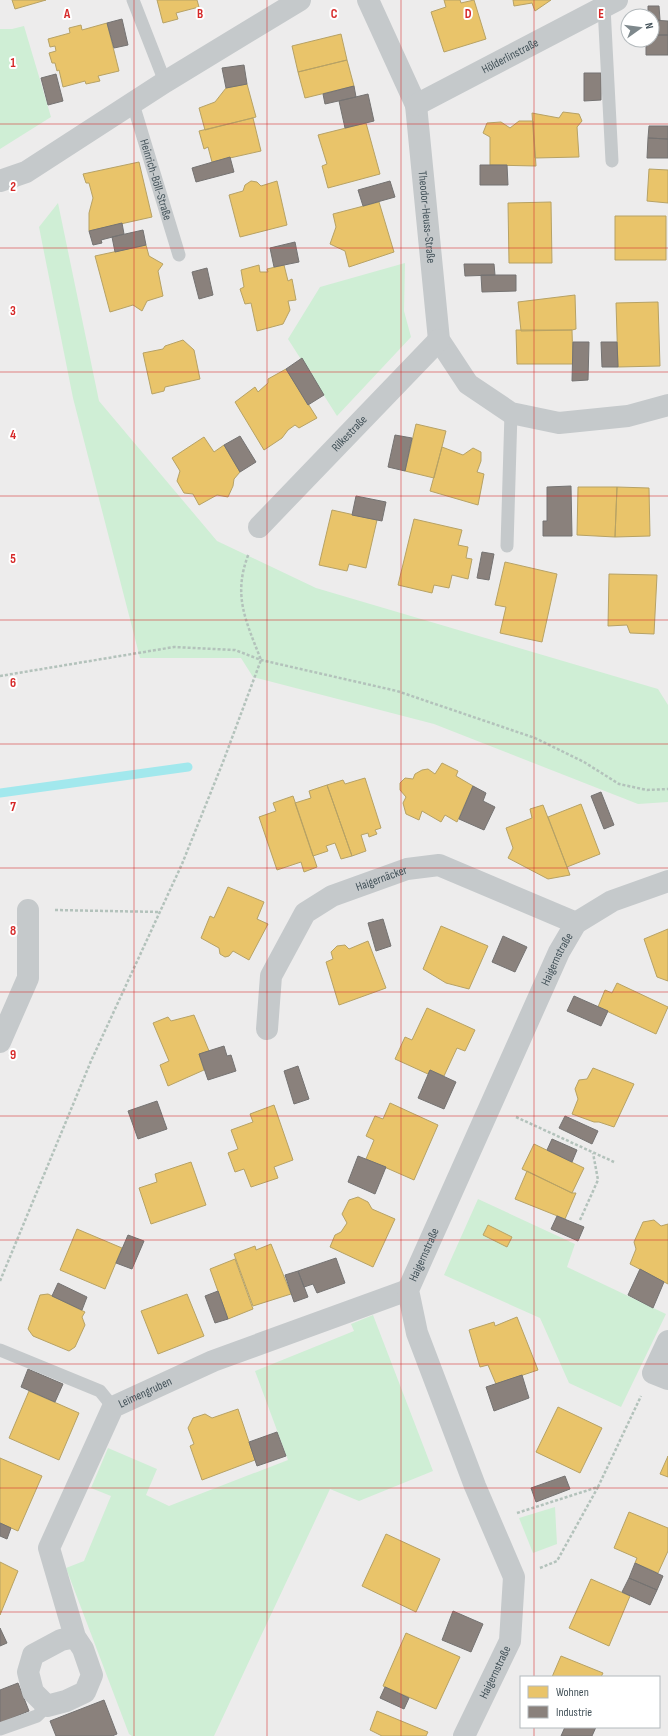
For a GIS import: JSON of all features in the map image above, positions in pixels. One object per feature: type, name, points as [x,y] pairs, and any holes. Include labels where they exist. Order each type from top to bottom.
[{"type":"street","points":[[0,181],[26,172],[165,82],[300,0]]},
{"type":"street","name":"Theodor-Heuss-Straße","points":[[368,0],[416,105],[439,340],[468,384],[511,413],[559,423],[628,416],[668,405]]},
{"type":"street","name":"Hölderlinstraße","points":[[416,105],[611,3]]},
{"type":"street","name":"Rilkestraße","points":[[259,527],[439,340]]},
{"type":"street","name":"Haigernäcker","points":[[268,1029],[271,976],[305,913],[332,896],[407,869],[439,865],[576,923]]},
{"type":"street","name":"Haigernstraße","points":[[464,1736],[510,1641],[514,1578],[475,1486],[417,1333],[408,1290],[560,952],[576,923],[612,901],[668,881]]},
{"type":"street","points":[[0,1042],[28,978],[28,910]]},
{"type":"street","name":"Leimengruben","points":[[47,1706],[66,1701],[85,1692],[92,1675],[83,1649],[75,1638],[49,1548],[113,1407],[213,1361],[408,1290]]},
{"type":"street","points":[[660,1376],[668,1341]]},
{"type":"street","points":[[47,1706],[33,1692],[28,1672],[33,1655],[61,1640],[75,1638]]},
{"type":"lane","points":[[133,0],[165,82]]},
{"type":"lane","name":"Hölderlinstraße","points":[[611,3],[612,161]]},
{"type":"lane","name":"Heinrich-Böll-Straße","points":[[133,104],[179,255]]},
{"type":"lane","points":[[507,546],[511,413]]},
{"type":"lane","points":[[0,1350],[100,1391],[113,1407]]},
{"type":"lane","points":[[0,1729],[37,1716],[47,1706]]},
{"type":"path","points":[[0,1281],[91,1061],[182,864],[223,762],[261,660],[244,616],[241,598],[244,565],[259,527]]},
{"type":"path","points":[[0,676],[174,647],[236,650],[261,660],[397,691],[535,738],[584,762],[619,784],[647,790],[668,789]]},
{"type":"path","points":[[28,910],[160,912]]},
{"type":"path","points":[[490,1106],[614,1162]]},
{"type":"path","points":[[580,1220],[598,1180],[593,1152]]},
{"type":"path","points":[[514,1578],[557,1561],[660,1376]]},
{"type":"path","points":[[491,1521],[598,1487]]},
{"type":"green space","points":[[24,26],[51,117],[0,149],[0,29],[12,29]]},
{"type":"green space","points":[[58,203],[99,401],[217,541],[316,588],[658,689],[668,705],[668,802],[638,804],[434,724],[253,677],[241,658],[140,658],[73,398],[39,227]]},
{"type":"green space","points":[[405,263],[404,311],[411,337],[337,416],[288,339],[320,287]]},
{"type":"green space","points":[[478,1199],[575,1244],[567,1267],[666,1314],[621,1407],[569,1383],[540,1318],[444,1275]]},
{"type":"green space","points":[[373,1315],[433,1471],[359,1501],[330,1489],[214,1736],[132,1736],[129,1734],[66,1568],[84,1561],[111,1496],[91,1488],[108,1448],[157,1469],[146,1495],[169,1506],[288,1460],[255,1371],[354,1331],[351,1324]]},
{"type":"green space","points":[[555,1507],[557,1544],[533,1553],[519,1518]]},
{"type":"building: Wohnen","points":[[12,0],[46,0],[15,9]]},
{"type":"building: Wohnen","points":[[157,0],[197,0],[199,7],[176,13],[178,19],[163,23]]},
{"type":"building: Wohnen","points":[[444,0],[460,0],[461,3],[474,0],[486,39],[444,52],[431,12],[446,7]]},
{"type":"building: Wohnen","points":[[513,0],[551,0],[535,11],[532,3],[514,6]]},
{"type":"building: Wohnen","points":[[107,23],[119,71],[98,76],[100,81],[86,84],[85,81],[63,87],[59,70],[57,71],[55,63],[52,63],[49,53],[56,51],[55,46],[50,47],[48,39],[70,33],[69,28],[81,25],[82,30]]},
{"type":"building: Wohnen","points":[[341,34],[347,60],[298,72],[292,46]]},
{"type":"building: Wohnen","points":[[347,60],[354,86],[305,98],[298,72]]},
{"type":"building: Wohnen","points":[[247,84],[256,117],[205,130],[199,108],[215,102],[226,88]]},
{"type":"building: Wohnen","points":[[563,112],[579,114],[582,121],[577,127],[579,157],[535,158],[532,113],[559,118]]},
{"type":"building: Wohnen","points":[[253,118],[261,151],[212,162],[208,147],[204,149],[199,131]]},
{"type":"building: Wohnen","points":[[519,121],[533,121],[536,166],[490,165],[490,137],[483,133],[487,123],[501,122],[510,128]]},
{"type":"building: Wohnen","points":[[366,123],[380,174],[328,188],[322,166],[327,164],[318,135]]},
{"type":"building: Wohnen","points":[[139,162],[152,217],[89,231],[89,213],[93,198],[89,183],[86,183],[83,174]]},
{"type":"building: Wohnen","points":[[649,169],[668,170],[668,203],[647,201]]},
{"type":"building: Wohnen","points":[[251,181],[257,182],[261,186],[277,181],[287,225],[240,237],[229,195],[243,191],[245,185]]},
{"type":"building: Wohnen","points":[[379,202],[394,252],[349,267],[345,251],[330,244],[336,227],[333,214]]},
{"type":"building: Wohnen","points":[[551,202],[552,263],[509,263],[508,203]]},
{"type":"building: Wohnen","points":[[615,216],[666,216],[666,260],[615,260]]},
{"type":"building: Wohnen","points":[[146,245],[149,256],[163,264],[158,271],[163,296],[147,301],[142,311],[133,305],[110,312],[95,256]]},
{"type":"building: Wohnen","points":[[259,265],[260,272],[268,272],[267,269],[284,265],[288,281],[292,279],[296,300],[288,301],[290,310],[283,324],[257,331],[251,303],[245,304],[240,289],[244,287],[241,270]]},
{"type":"building: Wohnen","points":[[575,295],[576,329],[521,331],[518,302]]},
{"type":"building: Wohnen","points":[[658,302],[660,366],[618,367],[616,303]]},
{"type":"building: Wohnen","points":[[516,330],[572,330],[573,364],[517,364]]},
{"type":"building: Wohnen","points":[[183,340],[194,350],[200,379],[165,387],[164,391],[152,394],[143,353],[163,349],[165,346]]},
{"type":"building: Wohnen","points":[[286,369],[317,418],[299,428],[295,425],[288,430],[282,438],[264,450],[235,402],[255,387],[258,392],[268,383],[268,379]]},
{"type":"building: Wohnen","points":[[416,424],[446,431],[434,478],[405,471]]},
{"type":"building: Wohnen","points":[[204,437],[214,452],[224,445],[240,472],[234,479],[233,486],[228,497],[217,495],[199,505],[193,494],[184,493],[177,481],[180,471],[172,458]]},
{"type":"building: Wohnen","points":[[442,447],[463,455],[473,448],[481,452],[481,461],[477,472],[484,474],[478,505],[430,491]]},
{"type":"building: Wohnen","points":[[578,487],[617,487],[615,537],[577,535]]},
{"type":"building: Wohnen","points":[[617,487],[649,488],[650,536],[615,537]]},
{"type":"building: Wohnen","points":[[332,510],[377,520],[366,568],[349,564],[347,571],[319,565]]},
{"type":"building: Wohnen","points":[[414,519],[462,530],[458,545],[468,547],[466,558],[472,559],[468,579],[452,575],[449,588],[434,585],[432,593],[398,585]]},
{"type":"building: Wohnen","points":[[505,562],[557,574],[542,642],[500,633],[506,607],[495,605]]},
{"type":"building: Wohnen","points":[[609,574],[657,575],[654,634],[630,633],[627,625],[608,626]]},
{"type":"building: Wohnen","points":[[442,763],[458,771],[456,776],[473,786],[457,822],[445,815],[441,822],[422,811],[419,820],[406,814],[403,803],[406,797],[400,790],[400,783],[405,778],[413,779],[415,774],[422,770],[428,769],[435,774]]},
{"type":"building: Wohnen","points":[[365,778],[381,828],[375,830],[377,834],[369,837],[368,833],[361,835],[366,851],[352,856],[327,785],[343,780],[345,784]]},
{"type":"building: Wohnen","points":[[327,785],[352,856],[341,859],[335,843],[326,846],[328,851],[313,856],[295,803],[311,798],[309,791]]},
{"type":"building: Wohnen","points":[[293,796],[317,867],[304,872],[301,862],[277,870],[259,817],[276,811],[273,803]]},
{"type":"building: Wohnen","points":[[581,804],[600,854],[567,867],[548,817]]},
{"type":"building: Wohnen","points":[[543,805],[570,875],[548,879],[508,858],[513,848],[506,828],[532,818],[530,809]]},
{"type":"building: Wohnen","points":[[228,887],[264,902],[257,919],[268,924],[249,960],[233,951],[229,956],[225,957],[220,954],[219,948],[201,938],[210,916],[214,918]]},
{"type":"building: Wohnen","points":[[441,926],[488,946],[469,989],[446,983],[423,969]]},
{"type":"building: Wohnen","points":[[668,929],[668,981],[657,977],[644,939]]},
{"type":"building: Wohnen","points":[[368,941],[386,988],[339,1005],[326,962],[333,959],[331,952],[337,946],[345,945],[349,949]]},
{"type":"building: Wohnen","points":[[617,983],[668,1007],[656,1034],[598,1007],[605,990],[612,993]]},
{"type":"building: Wohnen","points":[[427,1008],[475,1030],[465,1051],[457,1048],[444,1076],[430,1070],[428,1074],[395,1059],[405,1037],[412,1040]]},
{"type":"building: Wohnen","points":[[194,1015],[209,1051],[199,1054],[204,1070],[168,1086],[160,1065],[169,1061],[153,1023],[168,1017],[171,1021]]},
{"type":"building: Wohnen","points":[[593,1068],[634,1084],[614,1127],[572,1114],[578,1099],[575,1089],[579,1080],[587,1079]]},
{"type":"building: Wohnen","points":[[390,1103],[438,1125],[414,1180],[366,1159],[374,1140],[366,1136],[375,1116],[383,1119]]},
{"type":"building: Wohnen","points":[[274,1105],[293,1160],[274,1167],[278,1178],[251,1187],[244,1169],[235,1172],[228,1153],[238,1149],[231,1130],[253,1122],[250,1114]]},
{"type":"building: Wohnen","points":[[534,1144],[584,1168],[572,1193],[522,1169]]},
{"type":"building: Wohnen","points":[[191,1162],[206,1205],[151,1224],[139,1188],[157,1182],[155,1174]]},
{"type":"building: Wohnen","points":[[527,1171],[572,1193],[576,1193],[565,1219],[515,1199]]},
{"type":"building: Wohnen","points":[[358,1197],[368,1202],[372,1209],[395,1219],[373,1267],[330,1247],[335,1235],[341,1232],[347,1223],[342,1214],[349,1200]]},
{"type":"building: Wohnen","points":[[654,1220],[661,1226],[668,1224],[668,1284],[630,1264],[636,1249],[634,1242],[643,1222]]},
{"type":"building: Wohnen","points":[[488,1225],[512,1237],[507,1247],[483,1235]]},
{"type":"building: Wohnen","points":[[77,1229],[122,1248],[105,1289],[60,1270]]},
{"type":"building: Wohnen","points":[[271,1244],[291,1294],[253,1306],[234,1254],[255,1246],[256,1250]]},
{"type":"building: Wohnen","points":[[235,1259],[253,1309],[228,1319],[210,1269]]},
{"type":"building: Wohnen","points":[[48,1294],[85,1312],[82,1317],[85,1325],[75,1347],[69,1351],[33,1336],[28,1329],[40,1295]]},
{"type":"building: Wohnen","points":[[187,1294],[204,1336],[158,1354],[141,1311]]},
{"type":"building: Wohnen","points":[[517,1317],[538,1370],[496,1384],[488,1365],[480,1367],[469,1330],[494,1322],[495,1326]]},
{"type":"building: Wohnen","points":[[29,1391],[79,1413],[59,1460],[9,1438]]},
{"type":"building: Wohnen","points":[[558,1407],[602,1428],[580,1473],[536,1452]]},
{"type":"building: Wohnen","points":[[238,1409],[255,1460],[202,1480],[190,1446],[194,1444],[188,1428],[193,1418],[205,1414],[212,1418]]},
{"type":"building: Wohnen","points":[[668,1456],[668,1477],[660,1474]]},
{"type":"building: Wohnen","points":[[0,1458],[42,1476],[18,1531],[0,1523]]},
{"type":"building: Wohnen","points":[[629,1512],[668,1528],[668,1551],[658,1573],[635,1563],[637,1558],[614,1548]]},
{"type":"building: Wohnen","points":[[386,1534],[440,1559],[416,1612],[362,1586]]},
{"type":"building: Wohnen","points":[[0,1562],[18,1571],[0,1615]]},
{"type":"building: Wohnen","points":[[591,1579],[630,1596],[609,1646],[569,1628]]},
{"type":"building: Wohnen","points":[[406,1633],[460,1657],[436,1709],[383,1686]]},
{"type":"building: Wohnen","points":[[561,1656],[603,1673],[602,1676],[552,1676]]},
{"type":"building: Wohnen","points":[[377,1711],[428,1732],[426,1736],[382,1736],[370,1730]]},
{"type":"building: Industrie","points":[[648,6],[659,6],[659,8],[648,8]]},
{"type":"building: Industrie","points":[[122,19],[128,45],[114,48],[107,23]]},
{"type":"building: Industrie","points":[[660,20],[668,21],[668,35],[660,35]]},
{"type":"building: Industrie","points":[[660,35],[668,35],[668,55],[646,55],[646,48],[660,48]]},
{"type":"building: Industrie","points":[[244,65],[247,84],[226,88],[222,68]]},
{"type":"building: Industrie","points":[[584,73],[601,73],[601,100],[584,101]]},
{"type":"building: Industrie","points":[[56,74],[63,101],[48,105],[41,78]]},
{"type":"building: Industrie","points":[[354,86],[356,97],[325,104],[323,94]]},
{"type":"building: Industrie","points":[[368,94],[374,121],[345,128],[339,101]]},
{"type":"building: Industrie","points":[[649,126],[668,126],[668,139],[648,138]]},
{"type":"building: Industrie","points":[[648,138],[668,139],[668,158],[647,158]]},
{"type":"building: Industrie","points":[[230,157],[234,172],[196,182],[192,168]]},
{"type":"building: Industrie","points":[[480,165],[507,165],[508,185],[480,185]]},
{"type":"building: Industrie","points":[[390,181],[395,197],[363,206],[358,190]]},
{"type":"building: Industrie","points":[[122,223],[124,234],[101,240],[102,243],[93,245],[89,231]]},
{"type":"building: Industrie","points":[[143,230],[146,245],[115,252],[112,237]]},
{"type":"building: Industrie","points":[[295,242],[299,262],[274,267],[270,248]]},
{"type":"building: Industrie","points":[[464,264],[494,264],[495,275],[465,276]]},
{"type":"building: Industrie","points":[[207,268],[213,295],[199,299],[192,272]]},
{"type":"building: Industrie","points":[[481,275],[516,275],[516,291],[482,292]]},
{"type":"building: Industrie","points":[[573,342],[589,342],[588,380],[572,381]]},
{"type":"building: Industrie","points":[[601,342],[617,342],[618,367],[602,367]]},
{"type":"building: Industrie","points":[[302,358],[324,395],[308,405],[286,369]]},
{"type":"building: Industrie","points":[[395,435],[412,438],[405,471],[388,467]]},
{"type":"building: Industrie","points":[[240,436],[256,462],[240,472],[224,445]]},
{"type":"building: Industrie","points":[[571,486],[572,536],[543,536],[543,521],[547,521],[547,487]]},
{"type":"building: Industrie","points":[[356,496],[386,502],[382,521],[352,515]]},
{"type":"building: Industrie","points":[[482,552],[494,554],[489,580],[477,578]]},
{"type":"building: Industrie","points":[[473,786],[486,793],[483,801],[495,807],[484,830],[459,819]]},
{"type":"building: Industrie","points":[[601,792],[614,825],[604,829],[591,796]]},
{"type":"building: Industrie","points":[[383,919],[391,946],[376,951],[368,923]]},
{"type":"building: Industrie","points":[[503,936],[527,947],[515,972],[492,962]]},
{"type":"building: Industrie","points":[[574,996],[608,1011],[601,1026],[567,1011]]},
{"type":"building: Industrie","points":[[224,1046],[227,1056],[231,1055],[236,1071],[208,1080],[199,1054]]},
{"type":"building: Industrie","points":[[298,1066],[309,1099],[294,1104],[284,1071]]},
{"type":"building: Industrie","points":[[430,1070],[456,1082],[444,1109],[418,1098]]},
{"type":"building: Industrie","points":[[157,1101],[167,1129],[138,1139],[128,1111]]},
{"type":"building: Industrie","points":[[565,1116],[598,1131],[592,1144],[559,1128]]},
{"type":"building: Industrie","points":[[552,1139],[577,1150],[572,1162],[547,1150]]},
{"type":"building: Industrie","points":[[358,1156],[386,1167],[375,1194],[348,1182]]},
{"type":"building: Industrie","points":[[557,1216],[584,1227],[578,1241],[551,1229]]},
{"type":"building: Industrie","points":[[128,1235],[144,1241],[132,1269],[116,1263]]},
{"type":"building: Industrie","points":[[336,1258],[345,1283],[317,1293],[313,1284],[304,1287],[298,1271]]},
{"type":"building: Industrie","points":[[640,1269],[664,1282],[653,1308],[628,1295]]},
{"type":"building: Industrie","points":[[298,1271],[308,1297],[294,1302],[285,1275]]},
{"type":"building: Industrie","points":[[58,1283],[87,1297],[82,1310],[52,1296]]},
{"type":"building: Industrie","points":[[218,1291],[228,1319],[215,1323],[205,1296]]},
{"type":"building: Industrie","points":[[28,1369],[63,1384],[55,1402],[21,1387]]},
{"type":"building: Industrie","points":[[522,1375],[529,1398],[494,1411],[486,1387]]},
{"type":"building: Industrie","points":[[277,1432],[286,1456],[257,1466],[249,1442]]},
{"type":"building: Industrie","points":[[565,1476],[570,1489],[536,1502],[531,1488]]},
{"type":"building: Industrie","points":[[0,1523],[11,1528],[7,1539],[0,1536]]},
{"type":"building: Industrie","points":[[635,1563],[663,1576],[657,1590],[629,1578]]},
{"type":"building: Industrie","points":[[629,1578],[657,1590],[650,1605],[622,1592]]},
{"type":"building: Industrie","points":[[453,1611],[483,1624],[471,1652],[442,1640]]},
{"type":"building: Industrie","points":[[0,1628],[7,1643],[0,1646]]},
{"type":"building: Industrie","points":[[18,1683],[29,1711],[0,1723],[0,1690]]},
{"type":"building: Industrie","points":[[385,1687],[409,1698],[404,1709],[380,1698]]},
{"type":"building: Industrie","points":[[104,1700],[117,1734],[112,1736],[56,1736],[50,1721]]},
{"type":"building: Industrie","points":[[565,1728],[596,1728],[592,1736],[561,1736]]},
{"type":"waterway","points":[[0,793],[188,767]]}]
